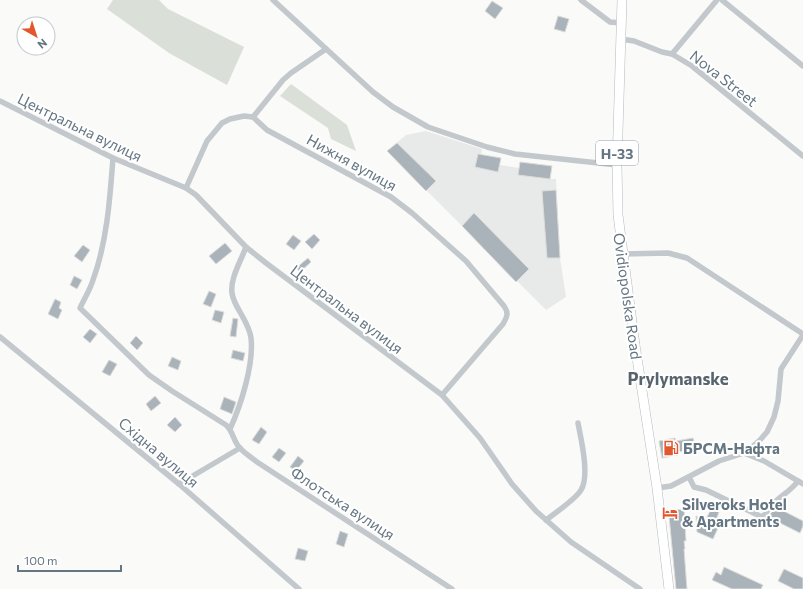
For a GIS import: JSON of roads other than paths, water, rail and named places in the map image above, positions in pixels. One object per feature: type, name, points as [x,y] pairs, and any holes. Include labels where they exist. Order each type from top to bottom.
[{"type":"main road","name":"Ovidiopolska Road","points":[[622,0],[617,165],[618,215],[657,488],[669,589]]},
{"type":"street","points":[[273,0],[372,92],[393,107],[428,126],[487,147],[515,154],[617,165]]},
{"type":"street","points":[[581,0],[610,22],[621,23]]},
{"type":"street","points":[[672,54],[718,0]]},
{"type":"street","points":[[722,0],[803,66]]},
{"type":"street","name":"Nova Street","points":[[621,39],[634,41],[662,52],[672,54],[692,66],[803,156]]},
{"type":"street","points":[[186,188],[207,141],[222,123],[230,119],[244,116],[253,117],[283,80],[326,49]]},
{"type":"street","name":"Центральна вулиця","points":[[0,101],[113,158],[186,188],[196,195],[246,247],[299,289],[442,395],[480,438],[520,494],[546,520],[571,542],[640,589]]},
{"type":"street","name":"Нижня вулиця","points":[[253,117],[267,130],[391,197],[412,213],[466,261],[504,306],[508,312],[503,324],[442,395]]},
{"type":"street","name":"Флотська вулиця","points":[[113,158],[108,208],[99,261],[93,281],[80,308],[149,375],[221,421],[230,429],[240,448],[257,462],[452,589]]},
{"type":"street","points":[[230,429],[236,415],[247,378],[251,344],[248,327],[233,298],[232,292],[233,278],[246,247]]},
{"type":"street","points":[[623,254],[668,253],[687,258],[803,334],[781,369],[778,401],[774,416],[767,432],[752,448],[744,453],[719,461],[671,486],[657,488]]},
{"type":"street","name":"Східна вулиця","points":[[0,337],[179,484],[299,589]]},
{"type":"street","points":[[546,520],[577,494],[583,486],[583,452],[578,423]]},
{"type":"street","points":[[179,484],[240,448]]},
{"type":"street","points":[[688,477],[694,487],[706,490],[762,516],[765,515],[772,504],[801,483],[764,461],[744,453]]},
{"type":"place","name":"БРСМ-Нафта","points":[[671,448]]},
{"type":"place","name":"Silveroks Hotel & Apartments","points":[[670,513]]},
{"type":"district","name":"Prylymanske","points":[[678,378]]}]
